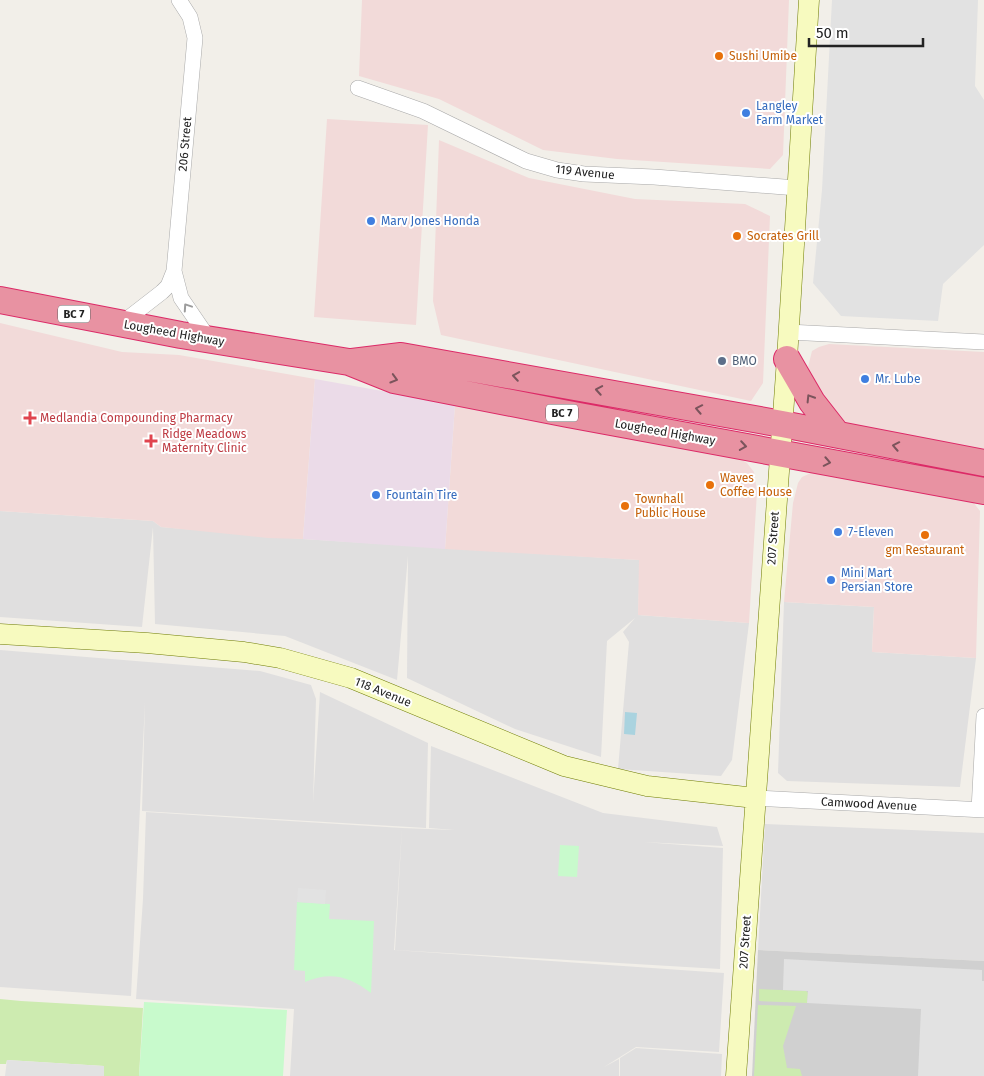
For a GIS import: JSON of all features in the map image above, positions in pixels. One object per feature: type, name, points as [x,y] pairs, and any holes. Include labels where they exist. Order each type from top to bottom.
[{"type":"highway","name":"Lougheed Highway","points":[[0,300],[209,339],[348,362],[394,380],[984,491]]},
{"type":"highway","name":"Lougheed Highway","points":[[348,362],[401,356],[837,434],[984,463]]},
{"type":"highway","points":[[787,359],[812,402],[837,434]]},
{"type":"street","name":"206 Street","points":[[122,323],[168,286],[174,271],[195,38],[190,17],[179,0]]},
{"type":"street","name":"207 Street","points":[[736,1076],[787,359],[809,0]]},
{"type":"street","name":"119 Avenue","points":[[358,88],[423,111],[526,162],[557,170],[584,174],[797,188]]},
{"type":"street","name":"206 Street","points":[[174,271],[181,298],[209,339]]},
{"type":"street","points":[[788,332],[984,342]]},
{"type":"street","name":"118 Avenue","points":[[0,634],[147,643],[244,652],[280,658],[351,678],[564,766],[647,786],[755,798]]},
{"type":"street","points":[[982,810],[984,716]]},
{"type":"street","name":"Camwood Avenue","points":[[755,798],[982,810]]},
{"type":"shaded area","points":[[362,0],[789,0],[783,155],[770,169],[617,159],[543,150],[439,99],[359,76]]},
{"type":"shaded area","points":[[832,0],[978,0],[975,86],[984,100],[984,245],[943,284],[938,321],[841,316],[813,283],[822,190]]},
{"type":"shaded area","name":"Marv Jones Honda","points":[[327,119],[428,125],[416,325],[314,317]]},
{"type":"shaded area","points":[[439,140],[529,178],[635,199],[745,204],[770,216],[763,383],[751,401],[441,335],[433,301]]},
{"type":"shaded area","points":[[0,323],[122,352],[179,355],[315,379],[303,539],[268,538],[161,527],[153,521],[0,511]]},
{"type":"shaded area","points":[[829,344],[984,352],[984,452],[849,427],[837,420],[809,373],[808,367],[812,351]]},
{"type":"shaded area","points":[[315,379],[455,404],[445,549],[303,539]]},
{"type":"shaded area","points":[[455,404],[742,460],[747,463],[754,472],[757,492],[749,623],[638,615],[639,560],[445,549]]},
{"type":"shaded area","points":[[813,472],[973,502],[980,511],[976,658],[872,652],[874,607],[784,602],[793,503],[798,483],[802,477]]},
{"type":"shaded area","points":[[0,511],[153,521],[161,527],[303,539],[640,560],[638,615],[749,623],[732,760],[721,776],[618,769],[629,642],[623,632],[635,618],[607,641],[601,757],[515,729],[407,678],[408,556],[397,680],[285,636],[155,624],[153,527],[142,627],[0,617]]},
{"type":"shaded area","points":[[784,602],[874,607],[872,652],[976,658],[960,787],[787,781],[778,773]]},
{"type":"shaded area","points":[[0,650],[260,671],[311,685],[316,699],[313,803],[320,692],[428,743],[426,828],[142,811],[145,702],[131,996],[0,987]]},
{"type":"shaded area","points":[[431,746],[603,813],[717,827],[723,846],[643,842],[723,848],[720,969],[395,950],[402,828],[454,830],[429,828]]},
{"type":"shaded area","points":[[146,812],[402,828],[394,950],[724,973],[719,1052],[636,1047],[604,1067],[619,1059],[619,1076],[290,1076],[294,1009],[136,999],[143,899]]},
{"type":"shaded area","points":[[765,824],[984,833],[984,961],[758,950]]},
{"type":"shaded area","points":[[298,888],[326,890],[325,904],[297,902]]},
{"type":"shaded area","points":[[758,950],[984,961],[984,1076],[752,1076]]},
{"type":"shaded area","points":[[784,959],[982,970],[982,981],[984,981],[984,1076],[918,1076],[921,1009],[807,1003],[808,991],[783,990]]},
{"type":"shaded area","points":[[636,1048],[722,1054],[721,1076],[620,1076],[620,1058]]},
{"type":"shaded area","points":[[7,1060],[104,1066],[104,1076],[5,1076]]},
{"type":"green space","points":[[560,845],[579,846],[577,877],[558,876]]},
{"type":"green space","points":[[297,902],[330,904],[329,919],[374,921],[371,993],[347,979],[339,977],[323,977],[305,982],[305,971],[294,970]]},
{"type":"green space","points":[[759,989],[806,991],[808,993],[807,1003],[759,1001]]},
{"type":"green space","points":[[0,999],[143,1008],[139,1076],[104,1076],[104,1066],[7,1060],[6,1064],[0,1064]]},
{"type":"green space","points":[[144,1002],[287,1010],[283,1076],[139,1076]]},
{"type":"green space","points":[[758,1005],[796,1006],[783,1046],[787,1068],[800,1069],[802,1076],[754,1076]]},
{"type":"water","points":[[625,712],[637,713],[635,735],[624,734]]},
{"type":"place","name":"Sushi Umibe","points":[[719,56]]},
{"type":"place","name":"Langley Farm Market","points":[[746,113]]},
{"type":"place","name":"Marv Jones Honda","points":[[371,221]]},
{"type":"place","name":"Socrates Grill","points":[[737,236]]},
{"type":"place","name":"BMO","points":[[722,361]]},
{"type":"place","name":"Mr. Lube","points":[[865,379]]},
{"type":"place","name":"Medlandia Compounding Pharmacy","points":[[30,418]]},
{"type":"place","name":"Ridge Meadows Maternity Clinic","points":[[151,441]]},
{"type":"place","name":"Waves Coffee House","points":[[710,485]]},
{"type":"place","name":"Fountain Tire","points":[[376,495]]},
{"type":"place","name":"Townhall Public House","points":[[625,506]]},
{"type":"place","name":"7-Eleven","points":[[838,532]]},
{"type":"place","name":"gm Restaurant","points":[[925,535]]},
{"type":"place","name":"Mini Mart Persian Store","points":[[831,580]]}]
